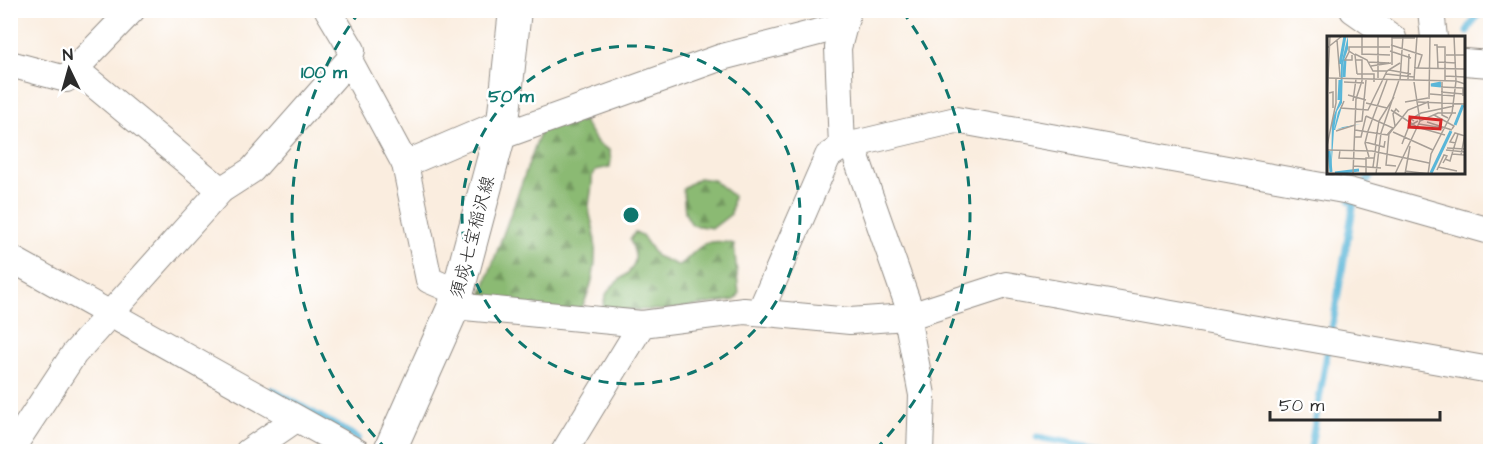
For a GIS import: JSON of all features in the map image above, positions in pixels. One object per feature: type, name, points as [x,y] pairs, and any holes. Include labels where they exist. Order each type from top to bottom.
[{"type":"main road","name":"須成七宝稲沢線","points":[[389,452],[455,299],[501,129],[514,10]]},
{"type":"street","points":[[10,64],[66,79],[132,10]]},
{"type":"street","points":[[10,451],[74,354],[221,190],[252,170],[349,60],[352,50],[328,10]]},
{"type":"street","points":[[1353,10],[1391,36]]},
{"type":"street","points":[[1431,10],[1434,36]]},
{"type":"street","points":[[405,164],[501,129],[832,20],[838,48],[847,146],[910,317],[922,395],[920,452]]},
{"type":"street","points":[[349,60],[405,164],[429,280],[455,299],[642,324],[744,310],[850,321],[910,317],[1006,285],[1491,370]]},
{"type":"street","points":[[1465,62],[1491,64]]},
{"type":"street","points":[[75,69],[221,190]]},
{"type":"street","points":[[760,312],[828,156],[847,146],[956,120],[1355,182],[1491,231]]},
{"type":"street","points":[[10,258],[357,452]]},
{"type":"street","points":[[564,452],[642,324]]},
{"type":"street","points":[[248,452],[296,419]]},
{"type":"green space","points":[[579,114],[598,144],[609,150],[611,159],[610,167],[596,170],[592,177],[589,209],[594,232],[595,265],[588,294],[579,314],[478,304],[542,127]]},
{"type":"green space","points":[[699,178],[713,180],[733,196],[731,214],[713,228],[692,225],[685,213],[683,188]]},
{"type":"green space","points":[[635,232],[642,235],[656,256],[680,266],[702,245],[715,242],[734,244],[739,294],[735,300],[668,310],[603,308],[608,291],[633,266],[635,254],[630,240]]},
{"type":"waterway","points":[[1467,31],[1481,10]]},
{"type":"waterway","points":[[1365,184],[1372,174]]},
{"type":"waterway","points":[[1331,334],[1354,202],[1350,201]]},
{"type":"waterway","points":[[1310,452],[1328,348]]},
{"type":"waterway","points":[[272,390],[358,438]]},
{"type":"waterway","points":[[1037,437],[1120,452]]}]
